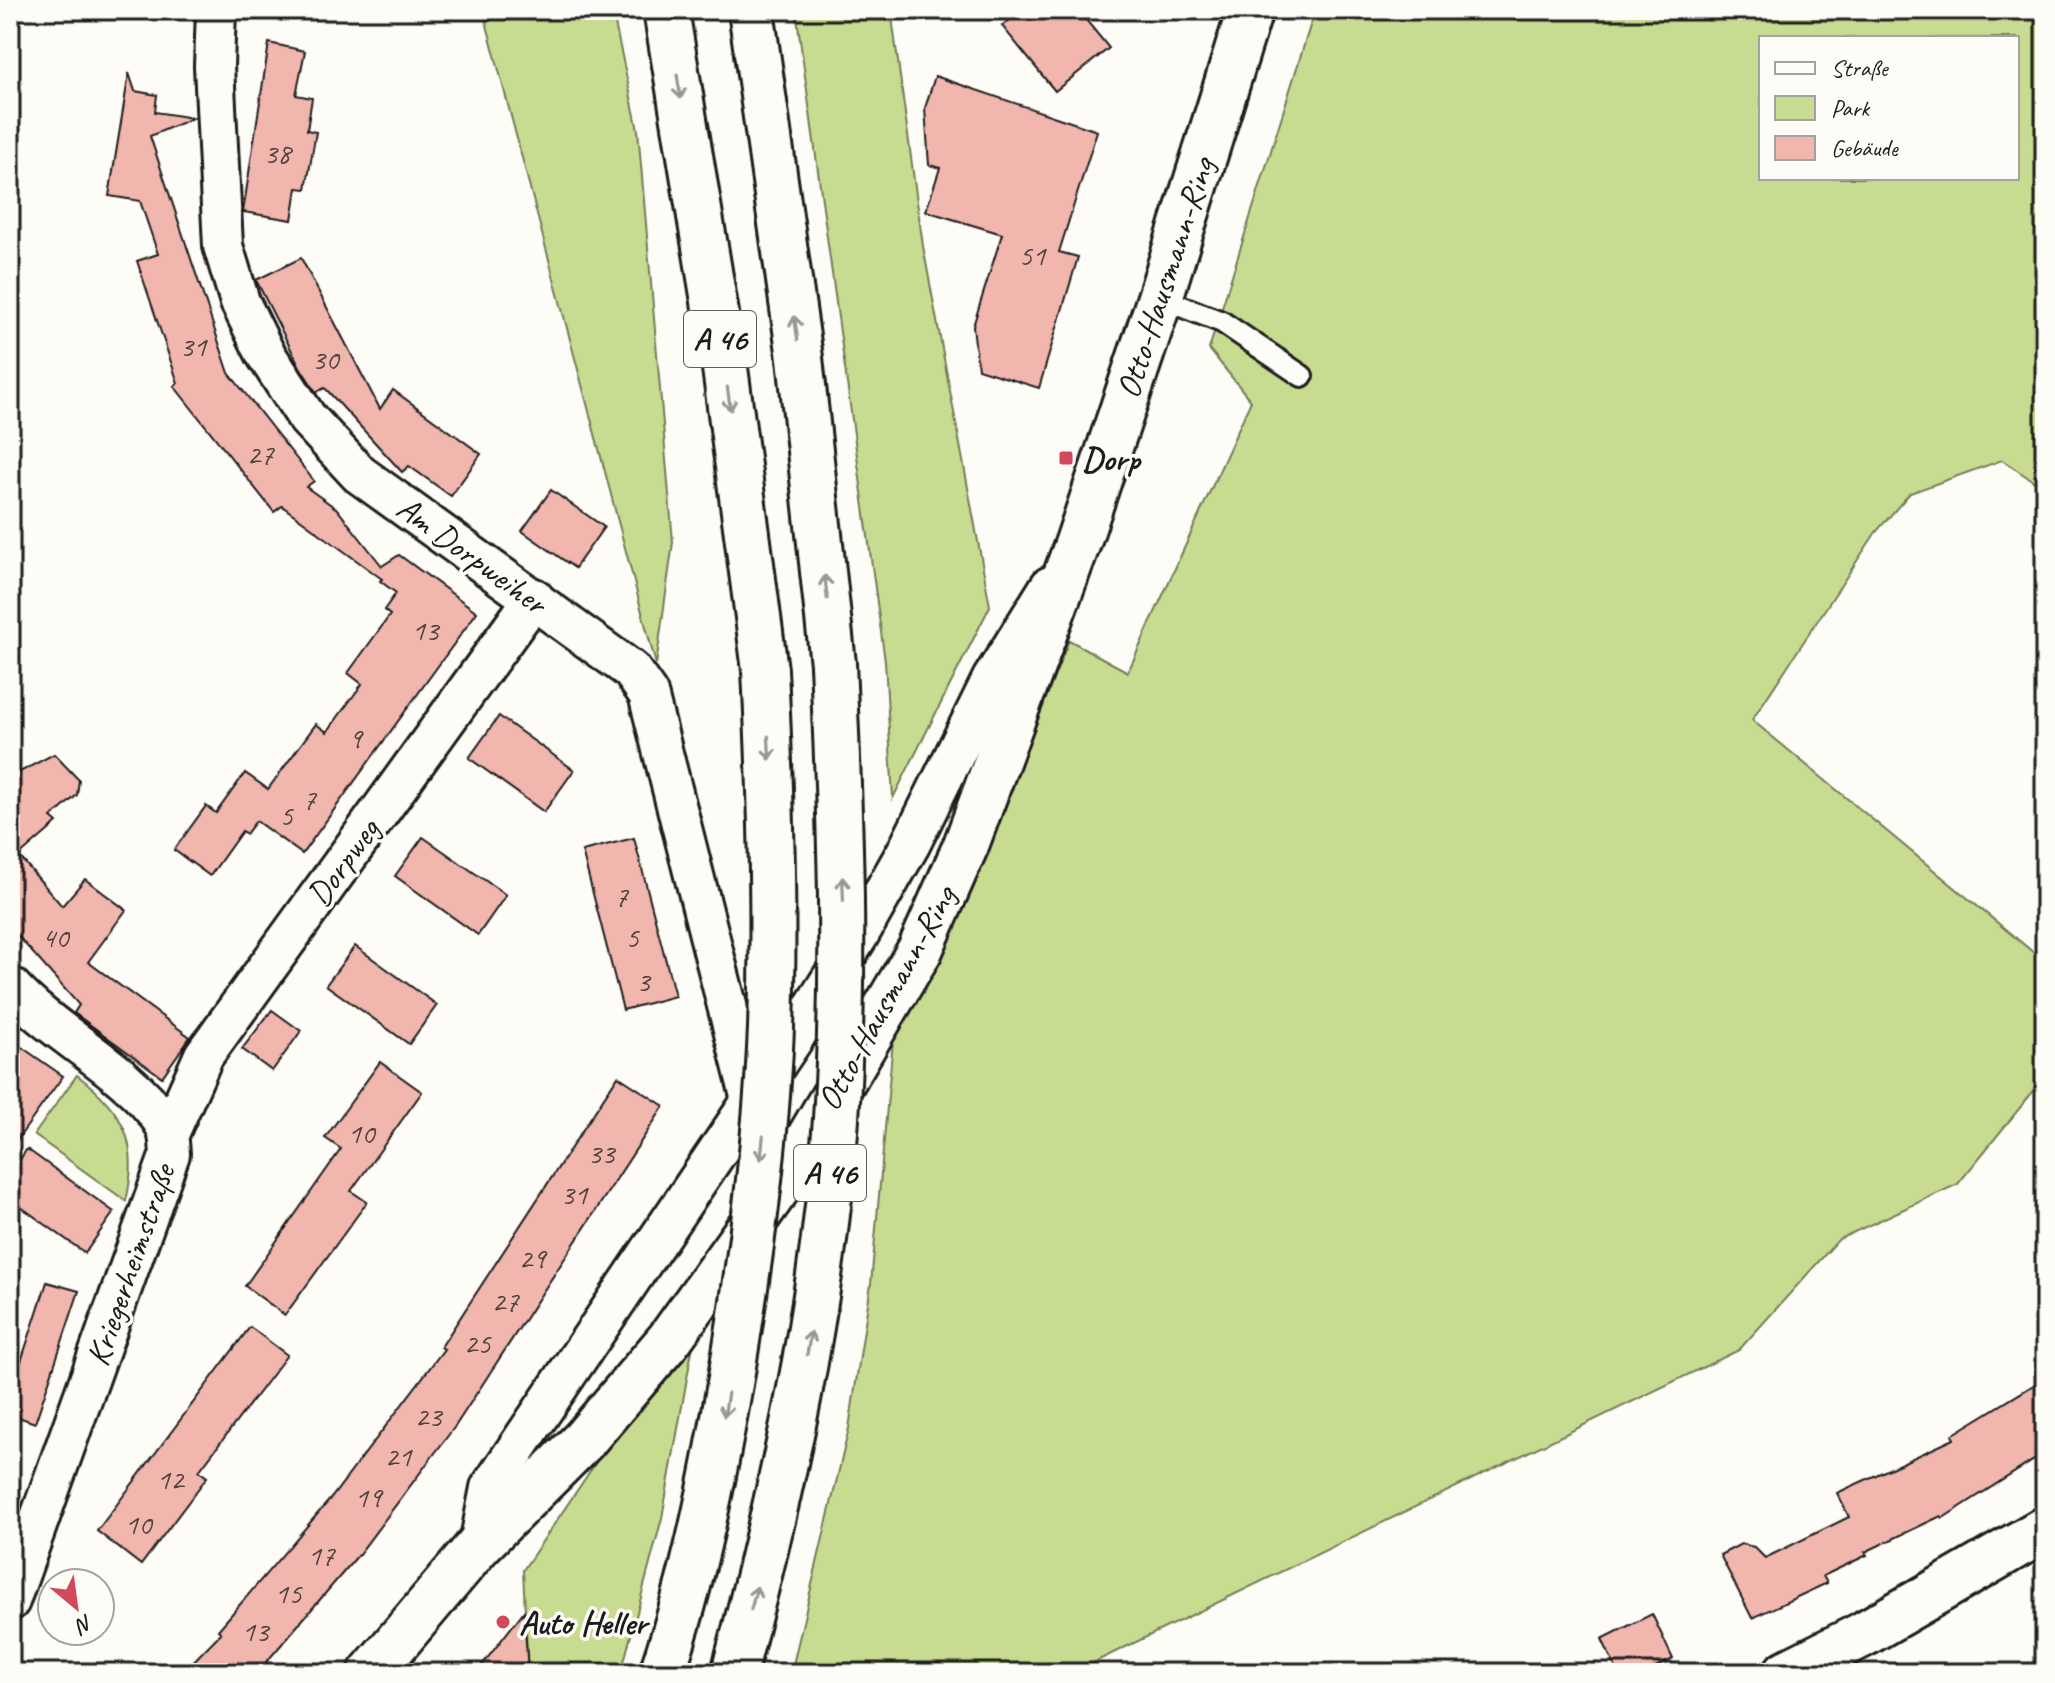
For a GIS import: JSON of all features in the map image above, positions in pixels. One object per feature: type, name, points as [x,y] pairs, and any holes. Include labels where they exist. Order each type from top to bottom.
[{"type":"main road","name":"A 46","points":[[662,1673],[700,1537],[721,1437],[754,1235],[771,1029],[774,847],[765,670],[725,368],[666,10]]},
{"type":"main road","name":"A 46","points":[[734,1673],[774,1520],[798,1408],[815,1303],[834,1136],[844,910],[833,664],[800,358],[751,10]]},
{"type":"main road","name":"Otto-Hausmann-Ring","points":[[371,1673],[479,1545],[626,1393],[669,1340],[804,1146],[920,950],[944,899],[1077,545],[1160,298],[1250,10]]},
{"type":"main road","points":[[1786,1673],[1875,1628],[2045,1529]]},
{"type":"street","name":"Am Dorpweiher","points":[[216,10],[214,66],[223,246],[240,302],[265,353],[307,418],[359,474],[631,670],[648,694],[751,1100]]},
{"type":"street","name":"Otto-Hausmann-Ring","points":[[479,1545],[490,1488],[859,935],[910,845],[992,679],[1077,545]]},
{"type":"street","name":"Dorpweg","points":[[169,1134],[204,1055],[534,598]]},
{"type":"street","name":"Kriegerheimstraße","points":[[10,986],[58,1031],[134,1089],[161,1118],[169,1134],[170,1154],[14,1582]]},
{"type":"lane","points":[[1160,298],[1222,322],[1302,376]]},
{"type":"green space","points":[[483,10],[612,10],[638,130],[673,542],[656,665]]},
{"type":"green space","points":[[796,10],[891,10],[923,246],[990,606],[893,798],[885,661]]},
{"type":"green space","points":[[1315,10],[2045,10],[2045,489],[2002,460],[1910,493],[1876,532],[1752,720],[2045,962],[2045,1077],[1958,1184],[1839,1239],[1739,1350],[1072,1673],[791,1673],[849,1428],[871,1284],[893,1040],[981,861],[1069,640],[1128,672],[1251,401],[1209,349]]},
{"type":"green space","points":[[77,1075],[106,1102],[124,1130],[131,1162],[126,1201],[34,1135]]},
{"type":"green space","points":[[699,1311],[662,1518],[621,1673],[528,1673],[523,1570]]},
{"type":"building","points":[[1022,10],[1078,10],[1109,48],[1055,91],[1002,26]]},
{"type":"building","points":[[269,43],[305,51],[296,95],[312,98],[307,130],[316,132],[306,189],[297,188],[292,220],[243,212]]},
{"type":"building","points":[[129,73],[135,91],[157,95],[155,112],[193,118],[150,136],[229,373],[314,481],[306,487],[337,509],[382,566],[399,555],[477,612],[302,854],[256,821],[246,834],[242,831],[210,876],[174,850],[206,806],[216,813],[245,773],[268,789],[316,724],[327,732],[362,684],[348,673],[390,615],[384,610],[396,593],[380,581],[382,579],[282,506],[274,512],[174,386],[178,383],[137,261],[158,254],[140,201],[109,196]]},
{"type":"building","points":[[935,76],[1097,131],[1059,252],[1078,257],[1039,388],[978,369],[973,326],[1002,234],[926,211],[940,168],[929,165],[925,108]]},
{"type":"building","points":[[301,258],[380,409],[393,390],[481,454],[451,496],[409,466],[402,472],[325,388],[316,392],[300,367],[256,280]]},
{"type":"building","points":[[551,490],[604,527],[575,568],[522,531]]},
{"type":"building","points":[[499,716],[574,770],[544,812],[469,758]]},
{"type":"building","points":[[54,754],[79,780],[77,795],[51,818],[57,823],[19,856],[62,906],[85,879],[126,910],[88,962],[190,1037],[162,1077],[74,1013],[79,1005],[10,927],[10,777]]},
{"type":"building","points":[[423,837],[506,895],[478,935],[395,876]]},
{"type":"building","points":[[634,838],[675,996],[623,1010],[582,851]]},
{"type":"building","points":[[355,946],[437,1005],[409,1044],[326,985]]},
{"type":"building","points":[[272,1010],[301,1031],[272,1071],[242,1049]]},
{"type":"building","points":[[10,1039],[63,1076],[10,1150]]},
{"type":"building","points":[[380,1062],[422,1092],[351,1191],[367,1202],[285,1315],[245,1286],[341,1149],[325,1138]]},
{"type":"building","points":[[618,1076],[664,1106],[456,1425],[359,1554],[257,1673],[182,1673],[221,1633],[218,1630],[332,1497],[444,1349],[441,1347]]},
{"type":"building","points":[[27,1149],[114,1212],[85,1253],[10,1199],[10,1174]]},
{"type":"building","points":[[47,1282],[79,1291],[35,1423],[10,1414],[10,1395]]},
{"type":"building","points":[[250,1327],[287,1355],[199,1471],[207,1477],[141,1565],[97,1531]]},
{"type":"building","points":[[2045,1378],[2045,1453],[1943,1518],[1941,1516],[1865,1552],[1867,1555],[1823,1576],[1827,1583],[1752,1618],[1720,1555],[1741,1544],[1754,1547],[1765,1558],[1849,1517],[1837,1493],[1954,1439],[1952,1435]]},
{"type":"building","points":[[524,1611],[528,1673],[476,1673]]},
{"type":"building","points":[[1652,1614],[1673,1659],[1645,1673],[1618,1673],[1602,1639]]},
{"type":"place","name":"Dorp","points":[[1066,458]]},
{"type":"place","name":"Auto Heller","points":[[503,1622]]}]
